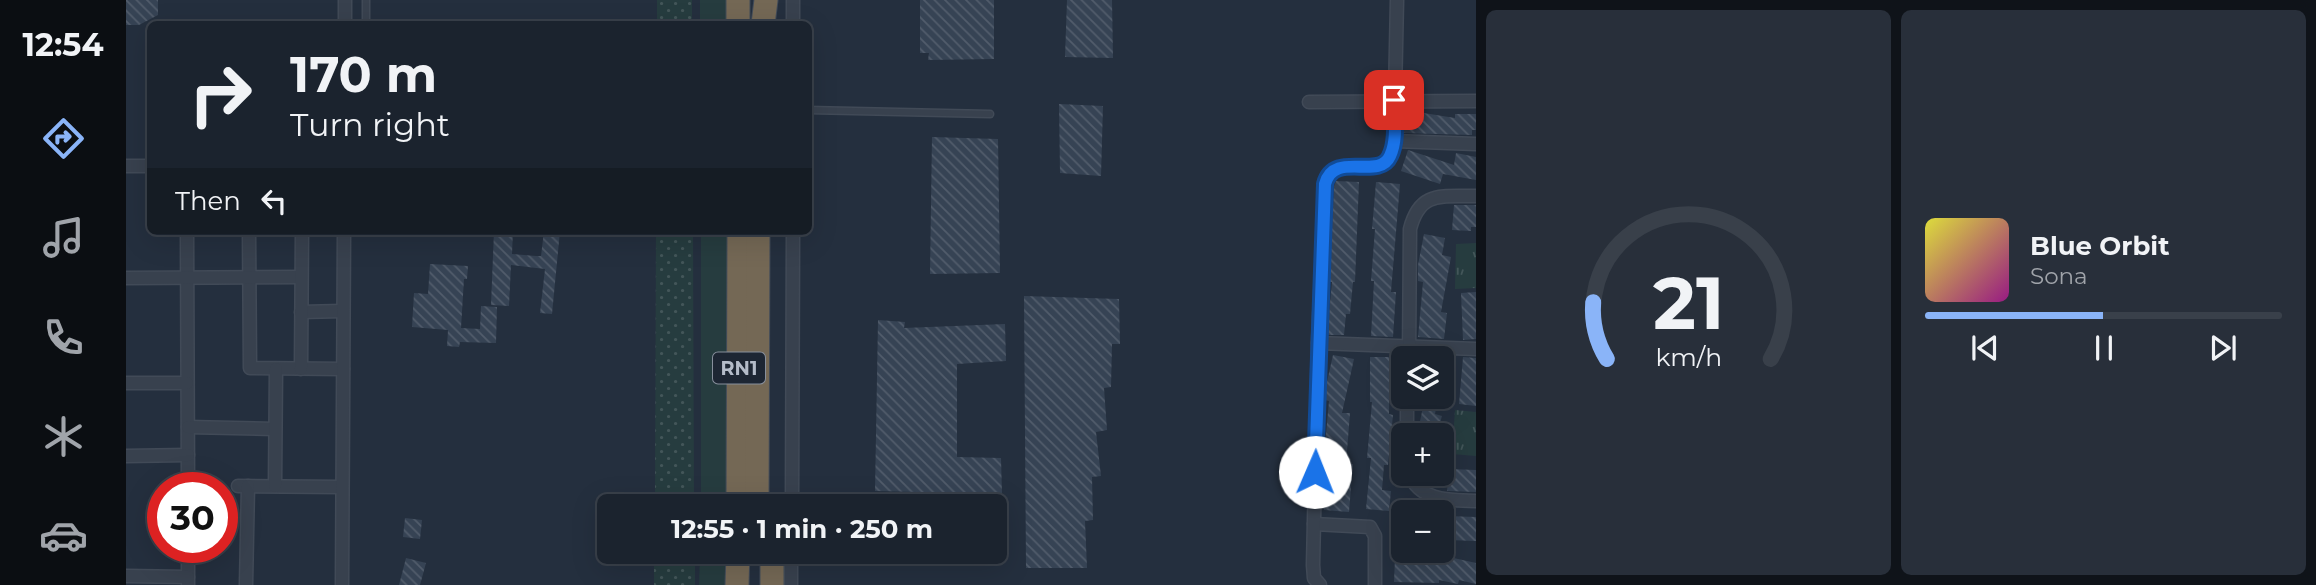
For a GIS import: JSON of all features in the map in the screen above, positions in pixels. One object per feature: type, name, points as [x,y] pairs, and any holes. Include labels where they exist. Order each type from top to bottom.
[{"type":"highway","points":[[738,0],[738,21]]},
{"type":"highway","points":[[763,21],[764,0]]},
{"type":"highway","name":"RN1","points":[[738,235],[738,494]]},
{"type":"highway","name":"RN1","points":[[757,494],[758,235]]},
{"type":"highway","points":[[757,466],[766,474],[771,494]]},
{"type":"highway","points":[[737,585],[738,564]]},
{"type":"highway","points":[[757,564],[757,585]]},
{"type":"highway","points":[[772,564],[772,585]]},
{"type":"street","points":[[345,0],[345,21]]},
{"type":"street","points":[[793,0],[793,21]]},
{"type":"street","points":[[1320,585],[1314,578],[1313,565],[1318,343],[1326,178],[1336,169],[1384,163],[1391,154],[1394,141],[1397,0]]},
{"type":"street","points":[[1309,102],[1476,101]]},
{"type":"street","points":[[1394,141],[1476,144]]},
{"type":"street","points":[[126,166],[147,166]]},
{"type":"street","points":[[1409,346],[1410,229],[1413,215],[1418,206],[1434,197],[1476,196]]},
{"type":"street","points":[[187,235],[188,472]]},
{"type":"street","points":[[249,235],[250,368],[343,369]]},
{"type":"street","points":[[301,369],[302,235]]},
{"type":"street","points":[[342,585],[344,235]]},
{"type":"street","points":[[792,494],[793,235]]},
{"type":"street","points":[[126,278],[301,277]]},
{"type":"street","points":[[301,312],[342,311]]},
{"type":"street","points":[[1318,343],[1391,350]]},
{"type":"street","points":[[1454,350],[1476,349]]},
{"type":"street","points":[[275,486],[276,369]]},
{"type":"street","points":[[126,383],[187,383]]},
{"type":"street","points":[[188,427],[275,429]]},
{"type":"street","points":[[126,456],[188,455]]},
{"type":"street","points":[[246,585],[243,486],[342,487]]},
{"type":"street","points":[[1416,486],[1438,498],[1476,501]]},
{"type":"street","points":[[1314,524],[1370,527],[1375,536],[1375,585]]},
{"type":"street","points":[[126,576],[188,581],[188,563]]},
{"type":"street","points":[[791,585],[792,564]]},
{"type":"lane","points":[[366,0],[366,21]]},
{"type":"lane","points":[[812,110],[990,114]]},
{"type":"green space","points":[[657,0],[692,0],[692,21],[657,21]]},
{"type":"green space","points":[[700,0],[731,0],[731,21],[700,21]]},
{"type":"green space","points":[[656,235],[693,235],[694,494],[655,494]]},
{"type":"green space","points":[[701,235],[732,235],[732,494],[701,494]]},
{"type":"green space","points":[[1476,243],[1476,288],[1455,289],[1456,244]]},
{"type":"green space","points":[[1455,410],[1476,412],[1476,456],[1454,454]]},
{"type":"green space","points":[[654,564],[695,564],[695,585],[654,585]]},
{"type":"green space","points":[[700,564],[732,564],[732,585],[699,585]]},
{"type":"building","points":[[126,0],[158,0],[158,15],[139,25],[126,25]]},
{"type":"building","points":[[920,0],[994,0],[994,59],[928,60],[929,53],[920,53]]},
{"type":"building","points":[[1067,0],[1112,0],[1113,58],[1065,57]]},
{"type":"building","points":[[1059,104],[1103,106],[1101,176],[1060,173]]},
{"type":"building","points":[[1405,110],[1455,118],[1455,114],[1476,114],[1476,130],[1472,130],[1472,135],[1403,133]]},
{"type":"building","points":[[932,137],[998,139],[1000,273],[930,274]]},
{"type":"building","points":[[1408,150],[1454,165],[1456,153],[1476,157],[1476,180],[1443,174],[1440,184],[1401,171]]},
{"type":"building","points":[[1336,181],[1359,182],[1355,282],[1350,314],[1346,314],[1344,335],[1327,335],[1332,282],[1329,282]]},
{"type":"building","points":[[1376,182],[1400,184],[1391,292],[1396,292],[1393,337],[1371,336],[1375,229],[1372,229]]},
{"type":"building","points":[[1454,205],[1476,205],[1476,227],[1471,227],[1471,231],[1452,230]]},
{"type":"building","points":[[1424,234],[1445,238],[1442,255],[1451,257],[1441,312],[1447,313],[1444,339],[1418,337],[1423,282],[1418,281],[1418,265]]},
{"type":"building","points":[[494,235],[513,235],[512,254],[541,256],[544,235],[560,235],[552,314],[540,313],[545,269],[511,265],[509,306],[491,305]]},
{"type":"building","points":[[430,264],[468,266],[467,279],[464,279],[461,328],[480,329],[481,306],[497,307],[496,343],[460,342],[459,347],[447,346],[448,330],[412,327],[414,293],[428,294]]},
{"type":"building","points":[[1476,292],[1476,339],[1463,340],[1461,293]]},
{"type":"building","points":[[1024,296],[1119,299],[1120,344],[1112,344],[1111,387],[1104,388],[1107,430],[1096,432],[1101,476],[1092,477],[1093,520],[1085,521],[1087,568],[1026,568]]},
{"type":"building","points":[[878,320],[905,322],[904,328],[1005,324],[1006,361],[957,364],[957,457],[1001,458],[1002,494],[875,491]]},
{"type":"building","points":[[1333,355],[1354,359],[1342,413],[1350,413],[1346,464],[1353,464],[1349,512],[1324,510],[1328,456],[1324,456],[1329,401],[1325,400]]},
{"type":"building","points":[[1370,357],[1390,357],[1389,414],[1393,415],[1388,465],[1384,465],[1382,490],[1391,491],[1389,511],[1366,509],[1371,458],[1367,458]]},
{"type":"building","points":[[1463,357],[1476,358],[1476,406],[1459,404]]},
{"type":"building","points":[[1423,409],[1436,409],[1435,414],[1442,416],[1440,423],[1420,423]]},
{"type":"building","points":[[1454,469],[1476,470],[1476,492],[1447,491],[1447,486],[1454,486]]},
{"type":"building","points":[[1454,516],[1476,517],[1476,541],[1454,540]]},
{"type":"building","points":[[405,518],[422,520],[420,539],[403,537]]},
{"type":"building","points":[[406,558],[426,563],[420,585],[399,585]]},
{"type":"building","points":[[1454,558],[1476,563],[1476,584],[1459,580],[1458,584],[1439,580],[1439,583],[1394,582],[1395,563],[1454,563]]},
{"type":"route","points":[[1315,472],[1326,178],[1332,171],[1342,167],[1376,166],[1387,161],[1394,141],[1394,100]]}]
